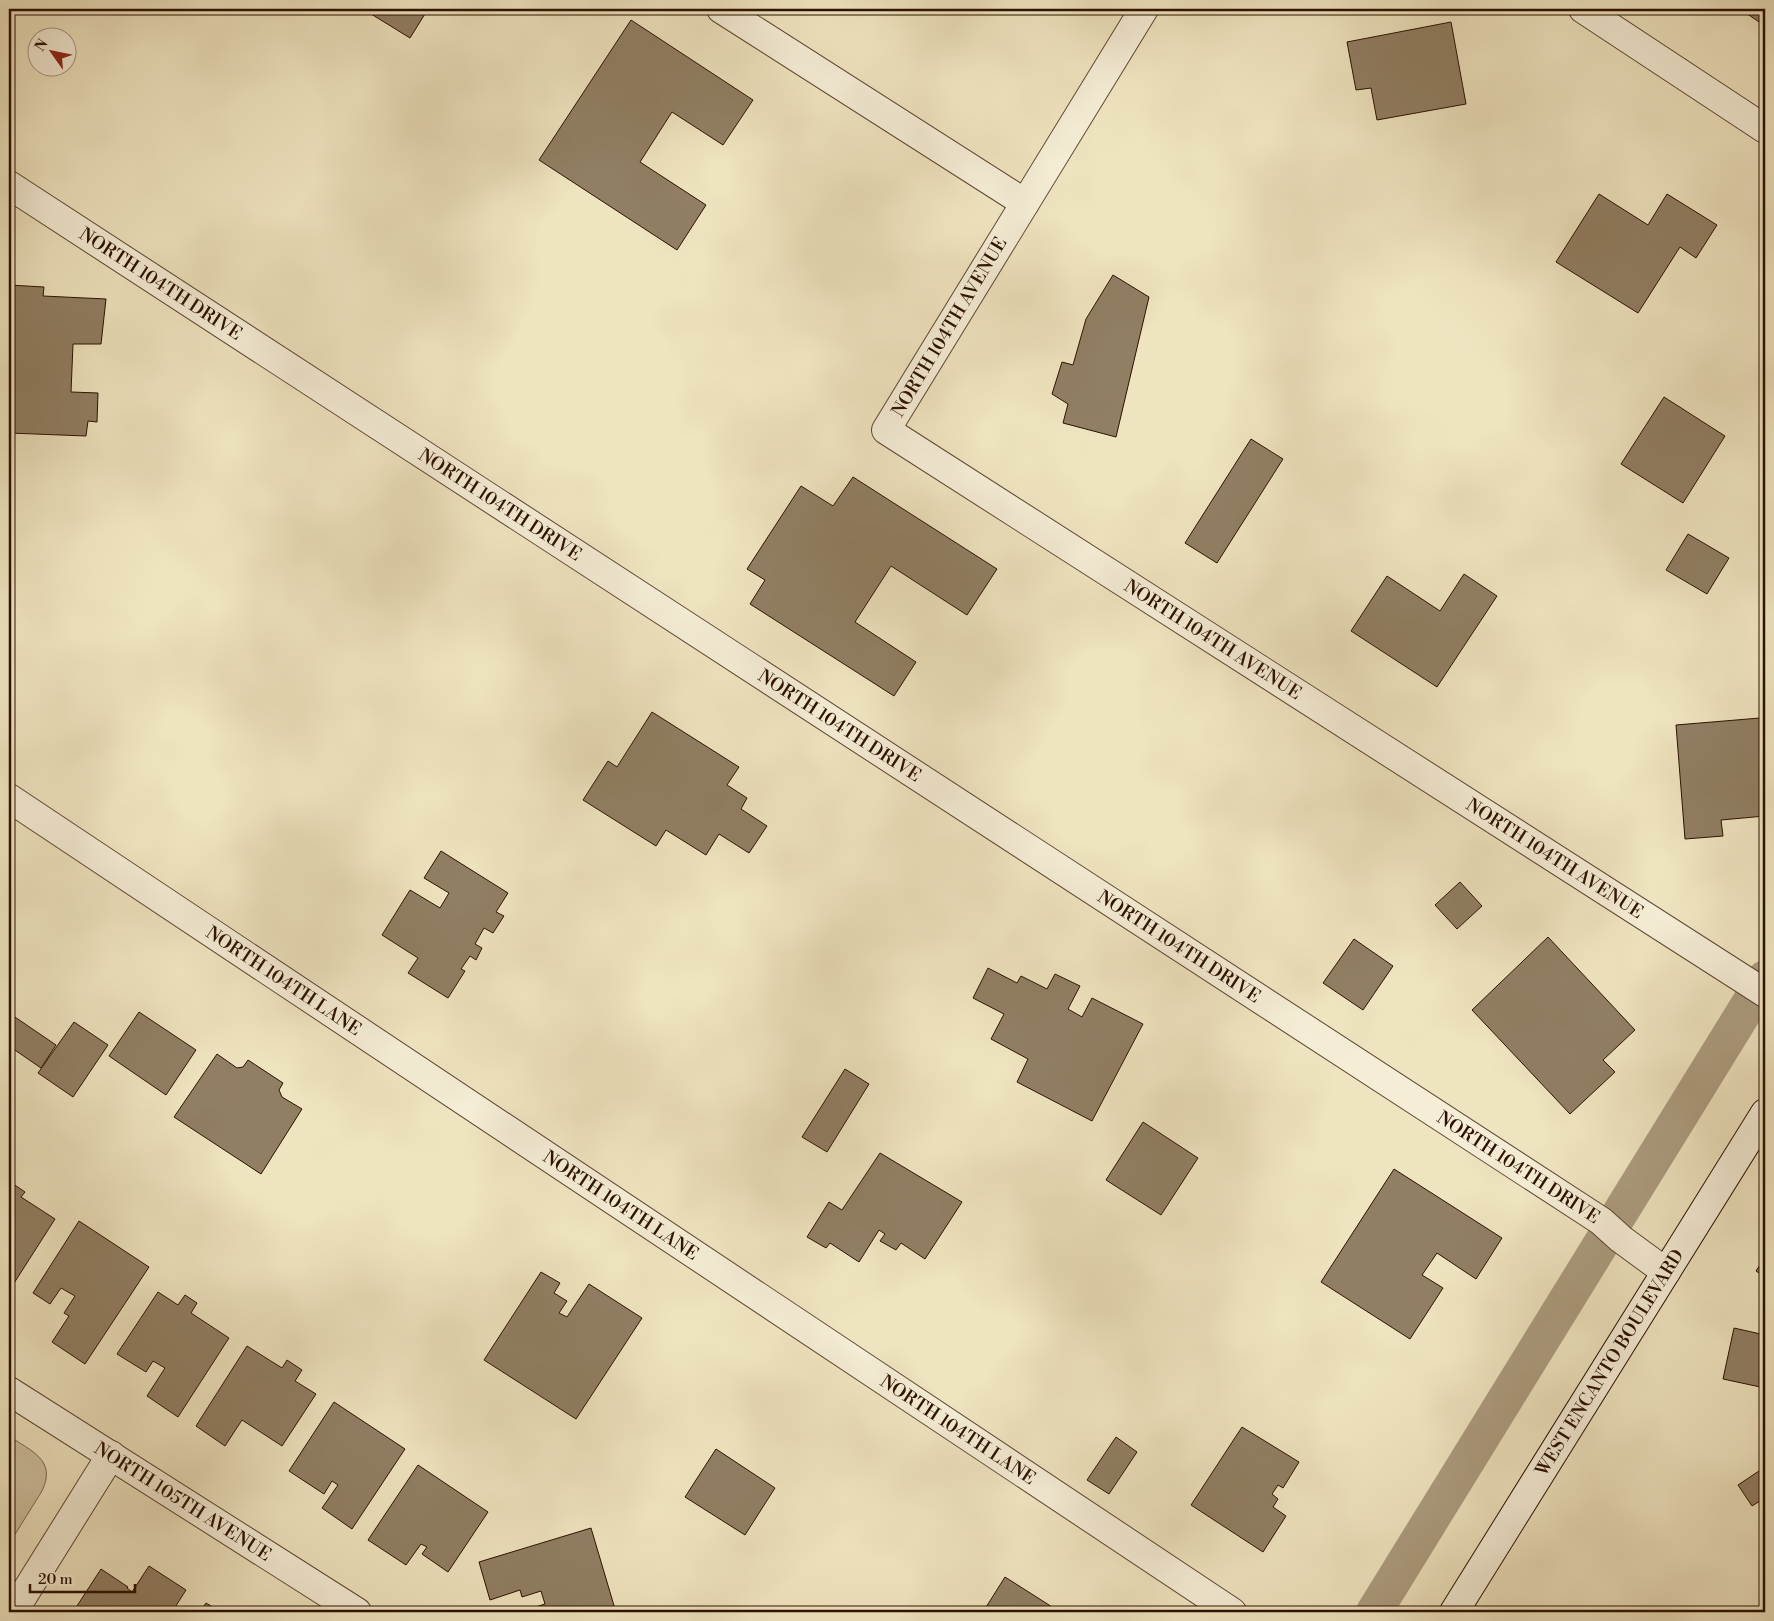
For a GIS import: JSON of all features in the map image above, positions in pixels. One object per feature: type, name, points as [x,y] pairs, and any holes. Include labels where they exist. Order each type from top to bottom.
[{"type":"street","points":[[721,9],[1025,203]]},
{"type":"street","name":"NORTH 104TH AVENUE","points":[[1144,9],[886,430],[1757,988]]},
{"type":"street","points":[[1583,9],[1765,129]]},
{"type":"street","name":"NORTH 104TH DRIVE","points":[[9,185],[1611,1230],[1666,1272]]},
{"type":"street","name":"NORTH 104TH LANE","points":[[9,798],[1232,1612]]},
{"type":"street","name":"WEST ENCANTO BOULEVARD","points":[[1454,1612],[1765,1113]]},
{"type":"street","name":"NORTH 105TH AVENUE","points":[[9,1391],[357,1612]]},
{"type":"street","points":[[12,1612],[111,1456]]},
{"type":"shaded area","points":[[9,1436],[39,1458],[44,1464],[46,1480],[42,1491],[9,1544]]},
{"type":"building","points":[[363,9],[428,9],[410,38]]},
{"type":"building","points":[[1740,9],[1765,9],[1765,26]]},
{"type":"building","points":[[631,20],[753,100],[723,145],[672,112],[640,162],[706,205],[677,250],[539,160]]},
{"type":"building","points":[[1451,22],[1466,104],[1377,120],[1371,88],[1356,90],[1347,42]]},
{"type":"building","points":[[1599,194],[1648,225],[1667,194],[1717,225],[1696,258],[1680,247],[1638,313],[1556,262]]},
{"type":"building","points":[[1113,275],[1149,297],[1116,437],[1063,423],[1068,404],[1052,394],[1062,362],[1073,365],[1086,319]]},
{"type":"building","points":[[9,285],[44,287],[43,296],[106,299],[101,344],[73,344],[71,392],[98,393],[97,422],[88,421],[86,436],[9,433]]},
{"type":"building","points":[[1664,397],[1725,436],[1683,503],[1621,464]]},
{"type":"building","points":[[1251,439],[1283,459],[1217,563],[1185,543]]},
{"type":"building","points":[[853,477],[997,569],[967,615],[891,566],[855,622],[916,662],[894,696],[750,604],[765,580],[747,569],[801,486],[833,506]]},
{"type":"building","points":[[1688,534],[1729,558],[1707,594],[1666,570]]},
{"type":"building","points":[[1464,574],[1497,596],[1437,687],[1351,631],[1387,576],[1440,611]]},
{"type":"building","points":[[652,712],[739,767],[727,785],[747,798],[741,809],[767,826],[749,853],[719,834],[706,855],[666,830],[656,846],[583,800],[608,761],[617,767]]},
{"type":"building","points":[[1760,718],[1765,777],[1765,816],[1721,820],[1723,836],[1685,839],[1676,725]]},
{"type":"building","points":[[441,851],[508,893],[496,912],[504,916],[493,933],[484,928],[475,944],[482,948],[476,960],[470,956],[461,969],[465,971],[448,998],[408,973],[418,958],[382,935],[410,890],[440,908],[449,893],[424,878]]},
{"type":"building","points":[[1460,882],[1482,906],[1457,929],[1435,905]]},
{"type":"building","points":[[1548,937],[1635,1030],[1603,1060],[1615,1072],[1570,1114],[1472,1010]]},
{"type":"building","points":[[1354,939],[1393,966],[1363,1010],[1323,983]]},
{"type":"building","points":[[988,968],[1017,983],[1021,976],[1047,989],[1055,974],[1080,986],[1068,1009],[1082,1017],[1092,998],[1143,1024],[1092,1121],[1017,1082],[1028,1059],[991,1039],[1004,1014],[973,998]]},
{"type":"building","points":[[139,1012],[196,1050],[166,1095],[109,1056]]},
{"type":"building","points":[[9,1013],[56,1045],[41,1068],[9,1046]]},
{"type":"building","points":[[74,1022],[108,1045],[73,1097],[38,1073]]},
{"type":"building","points":[[217,1054],[237,1068],[243,1067],[248,1060],[283,1083],[279,1090],[282,1097],[302,1109],[261,1174],[174,1117]]},
{"type":"building","points":[[845,1069],[869,1084],[827,1152],[802,1137]]},
{"type":"building","points":[[1143,1122],[1198,1158],[1161,1215],[1106,1180]]},
{"type":"building","points":[[880,1153],[962,1202],[925,1259],[901,1243],[896,1250],[880,1241],[885,1234],[879,1230],[859,1262],[830,1243],[826,1248],[807,1237],[829,1202],[842,1210]]},
{"type":"building","points":[[1394,1169],[1502,1238],[1476,1279],[1437,1253],[1422,1275],[1443,1288],[1410,1339],[1321,1282]]},
{"type":"building","points":[[9,1181],[25,1192],[21,1197],[55,1219],[9,1291]]},
{"type":"building","points":[[79,1221],[149,1267],[85,1364],[52,1342],[69,1316],[64,1313],[75,1296],[61,1288],[50,1304],[33,1293]]},
{"type":"building","points":[[1765,1257],[1765,1277],[1756,1271]]},
{"type":"building","points":[[541,1272],[560,1283],[554,1293],[567,1301],[559,1313],[567,1317],[589,1284],[642,1318],[576,1419],[484,1360]]},
{"type":"building","points":[[158,1292],[178,1305],[185,1295],[197,1303],[191,1313],[229,1338],[178,1417],[147,1396],[165,1368],[153,1361],[146,1372],[117,1354]]},
{"type":"building","points":[[1734,1328],[1765,1335],[1765,1388],[1723,1379]]},
{"type":"building","points":[[247,1346],[282,1368],[287,1360],[302,1370],[295,1381],[316,1394],[282,1446],[242,1420],[225,1446],[196,1426]]},
{"type":"building","points":[[334,1402],[405,1449],[352,1529],[322,1508],[338,1485],[332,1481],[324,1494],[289,1471]]},
{"type":"building","points":[[1242,1427],[1299,1462],[1283,1488],[1278,1485],[1272,1494],[1278,1499],[1273,1507],[1286,1516],[1263,1552],[1191,1505]]},
{"type":"building","points":[[1116,1437],[1137,1452],[1109,1494],[1087,1480]]},
{"type":"building","points":[[716,1449],[775,1488],[745,1535],[685,1497]]},
{"type":"building","points":[[418,1465],[488,1512],[448,1572],[422,1554],[427,1547],[421,1544],[406,1565],[368,1540]]},
{"type":"building","points":[[1765,1467],[1765,1503],[1763,1499],[1752,1506],[1738,1485]]},
{"type":"building","points":[[591,1528],[615,1609],[604,1612],[527,1612],[526,1610],[545,1604],[541,1591],[522,1597],[520,1590],[490,1600],[479,1562]]},
{"type":"building","points":[[149,1566],[186,1590],[172,1612],[73,1612],[101,1569],[128,1587],[132,1592]]},
{"type":"building","points":[[1005,1577],[1060,1612],[983,1612]]},
{"type":"building","points":[[206,1603],[221,1612],[200,1612]]},
{"type":"waterway","points":[[1374,1612],[1765,978]]}]
